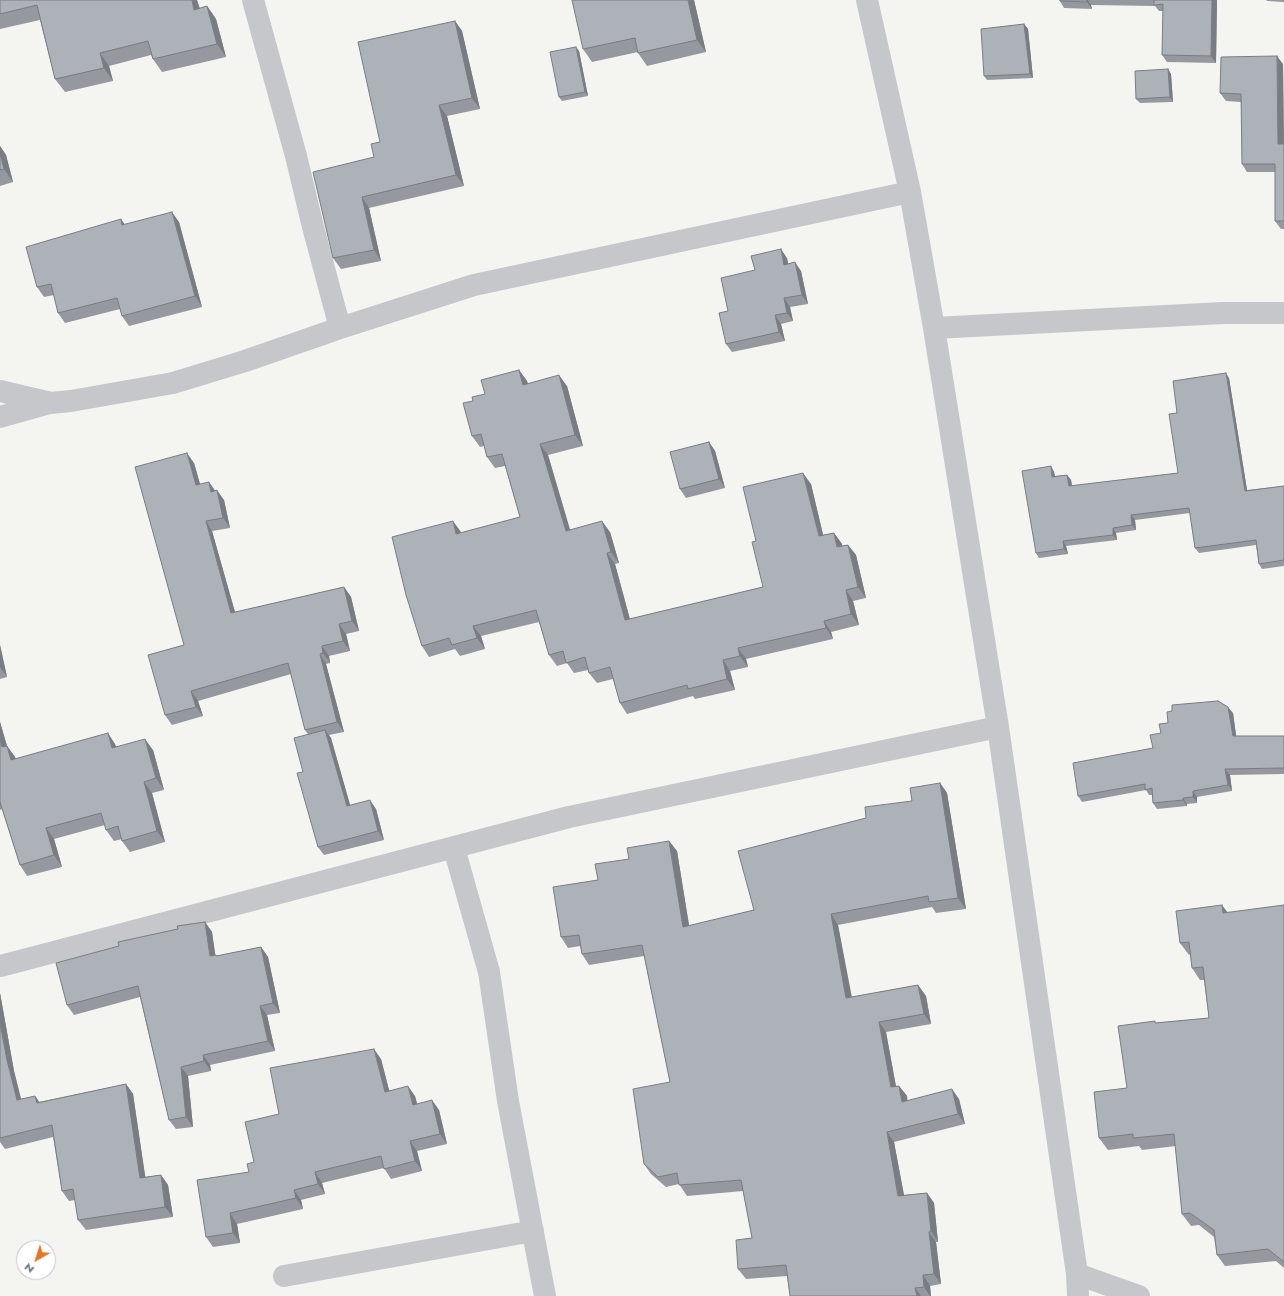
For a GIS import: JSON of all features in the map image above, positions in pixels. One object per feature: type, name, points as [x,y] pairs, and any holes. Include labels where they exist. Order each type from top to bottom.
[{"type":"street","points":[[253,0],[296,156],[340,328]]},
{"type":"street","points":[[867,0],[910,192],[934,328],[998,727],[1077,1274],[1078,1296]]},
{"type":"street","points":[[0,417],[50,403],[71,401],[173,383],[245,361],[340,328],[474,285],[910,192]]},
{"type":"street","points":[[934,328],[1223,314],[1284,313]]},
{"type":"street","points":[[0,391],[50,403]]},
{"type":"street","points":[[0,966],[569,817],[998,727]]},
{"type":"street","points":[[454,848],[489,972],[508,1101],[545,1296]]},
{"type":"street","points":[[284,1276],[533,1231]]},
{"type":"street","points":[[1077,1274],[1139,1296]]},
{"type":"building","points":[[0,0],[192,0],[194,10],[207,6],[217,44],[153,59],[148,41],[100,53],[104,68],[55,79],[37,5],[0,14]]},
{"type":"building","points":[[572,0],[688,0],[697,40],[638,53],[635,38],[583,49]]},
{"type":"building","points":[[1087,0],[1087,2],[1060,1]]},
{"type":"building","points":[[1154,0],[1212,0],[1211,56],[1162,55],[1163,4],[1154,5]]},
{"type":"building","points":[[455,21],[472,98],[439,105],[456,175],[362,197],[374,250],[333,258],[313,172],[374,157],[371,144],[380,142],[358,42]]},
{"type":"building","points":[[1024,24],[1030,74],[984,76],[981,29]]},
{"type":"building","points":[[576,47],[585,92],[559,97],[550,52]]},
{"type":"building","points":[[1277,56],[1278,144],[1284,144],[1284,221],[1275,221],[1275,164],[1242,164],[1241,94],[1220,93],[1221,57]]},
{"type":"building","points":[[1168,69],[1170,97],[1136,99],[1135,71]]},
{"type":"building","points":[[0,153],[4,169],[0,170]]},
{"type":"building","points":[[172,212],[195,296],[122,316],[117,298],[58,313],[51,284],[37,287],[26,247],[121,219],[122,225]]},
{"type":"building","points":[[781,249],[784,265],[795,262],[802,295],[784,298],[787,313],[775,315],[779,332],[726,344],[719,313],[728,311],[721,278],[755,270],[751,256]]},
{"type":"building","points":[[519,370],[523,385],[559,375],[575,435],[540,444],[566,531],[602,521],[611,552],[607,553],[625,620],[763,587],[752,542],[756,541],[743,487],[803,473],[819,536],[834,533],[837,547],[848,545],[858,587],[846,590],[851,614],[824,621],[826,628],[738,648],[740,656],[723,660],[727,679],[688,689],[687,685],[620,703],[610,667],[589,673],[585,657],[566,663],[563,651],[549,655],[536,610],[473,626],[477,638],[452,645],[449,638],[422,646],[406,595],[392,537],[453,521],[456,534],[520,517],[502,454],[487,457],[481,434],[472,436],[463,403],[473,401],[472,397],[485,394],[481,380]]},
{"type":"building","points":[[1226,373],[1245,491],[1284,486],[1284,560],[1259,564],[1256,540],[1195,548],[1189,508],[1131,515],[1132,525],[1113,528],[1113,535],[1063,541],[1064,549],[1036,553],[1022,471],[1051,466],[1052,477],[1067,475],[1069,486],[1178,473],[1169,414],[1177,413],[1173,381]]},
{"type":"building","points":[[709,442],[719,479],[680,489],[670,452]]},
{"type":"building","points":[[187,453],[196,485],[209,482],[211,492],[217,490],[223,518],[206,521],[231,613],[344,587],[352,621],[339,624],[343,641],[322,646],[323,653],[320,654],[337,722],[305,730],[288,663],[191,691],[196,707],[165,715],[148,655],[184,645],[135,467]]},
{"type":"building","points":[[1218,701],[1228,707],[1233,736],[1284,736],[1284,768],[1225,769],[1228,785],[1193,791],[1193,797],[1183,798],[1183,800],[1153,803],[1152,788],[1145,790],[1145,784],[1078,796],[1073,763],[1153,748],[1150,735],[1161,733],[1159,724],[1168,723],[1167,712],[1172,711],[1172,705]]},
{"type":"building","points":[[325,730],[347,806],[370,800],[378,831],[318,847],[297,773],[303,772],[294,738]]},
{"type":"building","points":[[108,733],[112,748],[145,739],[156,778],[144,782],[157,831],[122,841],[118,826],[106,830],[101,813],[46,828],[54,855],[20,865],[0,802],[0,739],[2,747],[7,746],[11,760]]},
{"type":"building","points":[[940,783],[958,898],[929,902],[928,896],[831,914],[846,998],[918,985],[924,1014],[879,1022],[891,1087],[899,1086],[902,1102],[952,1089],[958,1114],[887,1132],[898,1196],[927,1193],[931,1231],[929,1232],[934,1274],[923,1275],[924,1287],[915,1288],[917,1296],[790,1296],[786,1265],[738,1269],[736,1240],[752,1238],[741,1180],[679,1185],[677,1173],[658,1177],[644,1164],[633,1089],[670,1082],[642,945],[582,954],[579,935],[561,937],[553,887],[598,880],[595,864],[629,859],[627,848],[669,841],[683,927],[754,910],[738,851],[866,818],[865,807],[912,801],[910,788]]},
{"type":"building","points":[[1222,905],[1223,913],[1284,905],[1284,1262],[1268,1249],[1217,1255],[1214,1230],[1190,1213],[1182,1214],[1174,1134],[1133,1138],[1133,1134],[1099,1138],[1094,1092],[1127,1088],[1118,1026],[1155,1021],[1155,1023],[1209,1018],[1203,967],[1192,968],[1189,942],[1180,943],[1176,911]]},
{"type":"building","points":[[205,922],[210,956],[261,947],[273,1003],[260,1006],[268,1041],[203,1055],[204,1061],[181,1067],[186,1117],[169,1120],[138,986],[67,1005],[56,963],[119,946],[118,942],[178,929],[177,926]]},
{"type":"building","points":[[0,1023],[17,1100],[35,1096],[37,1103],[126,1084],[140,1178],[161,1175],[165,1207],[78,1220],[73,1189],[62,1191],[52,1125],[0,1138]]},
{"type":"building","points":[[374,1049],[385,1092],[408,1086],[413,1105],[432,1100],[440,1134],[410,1141],[415,1161],[384,1169],[381,1156],[315,1172],[318,1184],[294,1190],[296,1198],[230,1213],[233,1233],[206,1237],[197,1180],[249,1172],[247,1164],[254,1162],[245,1122],[279,1114],[270,1068]]}]
